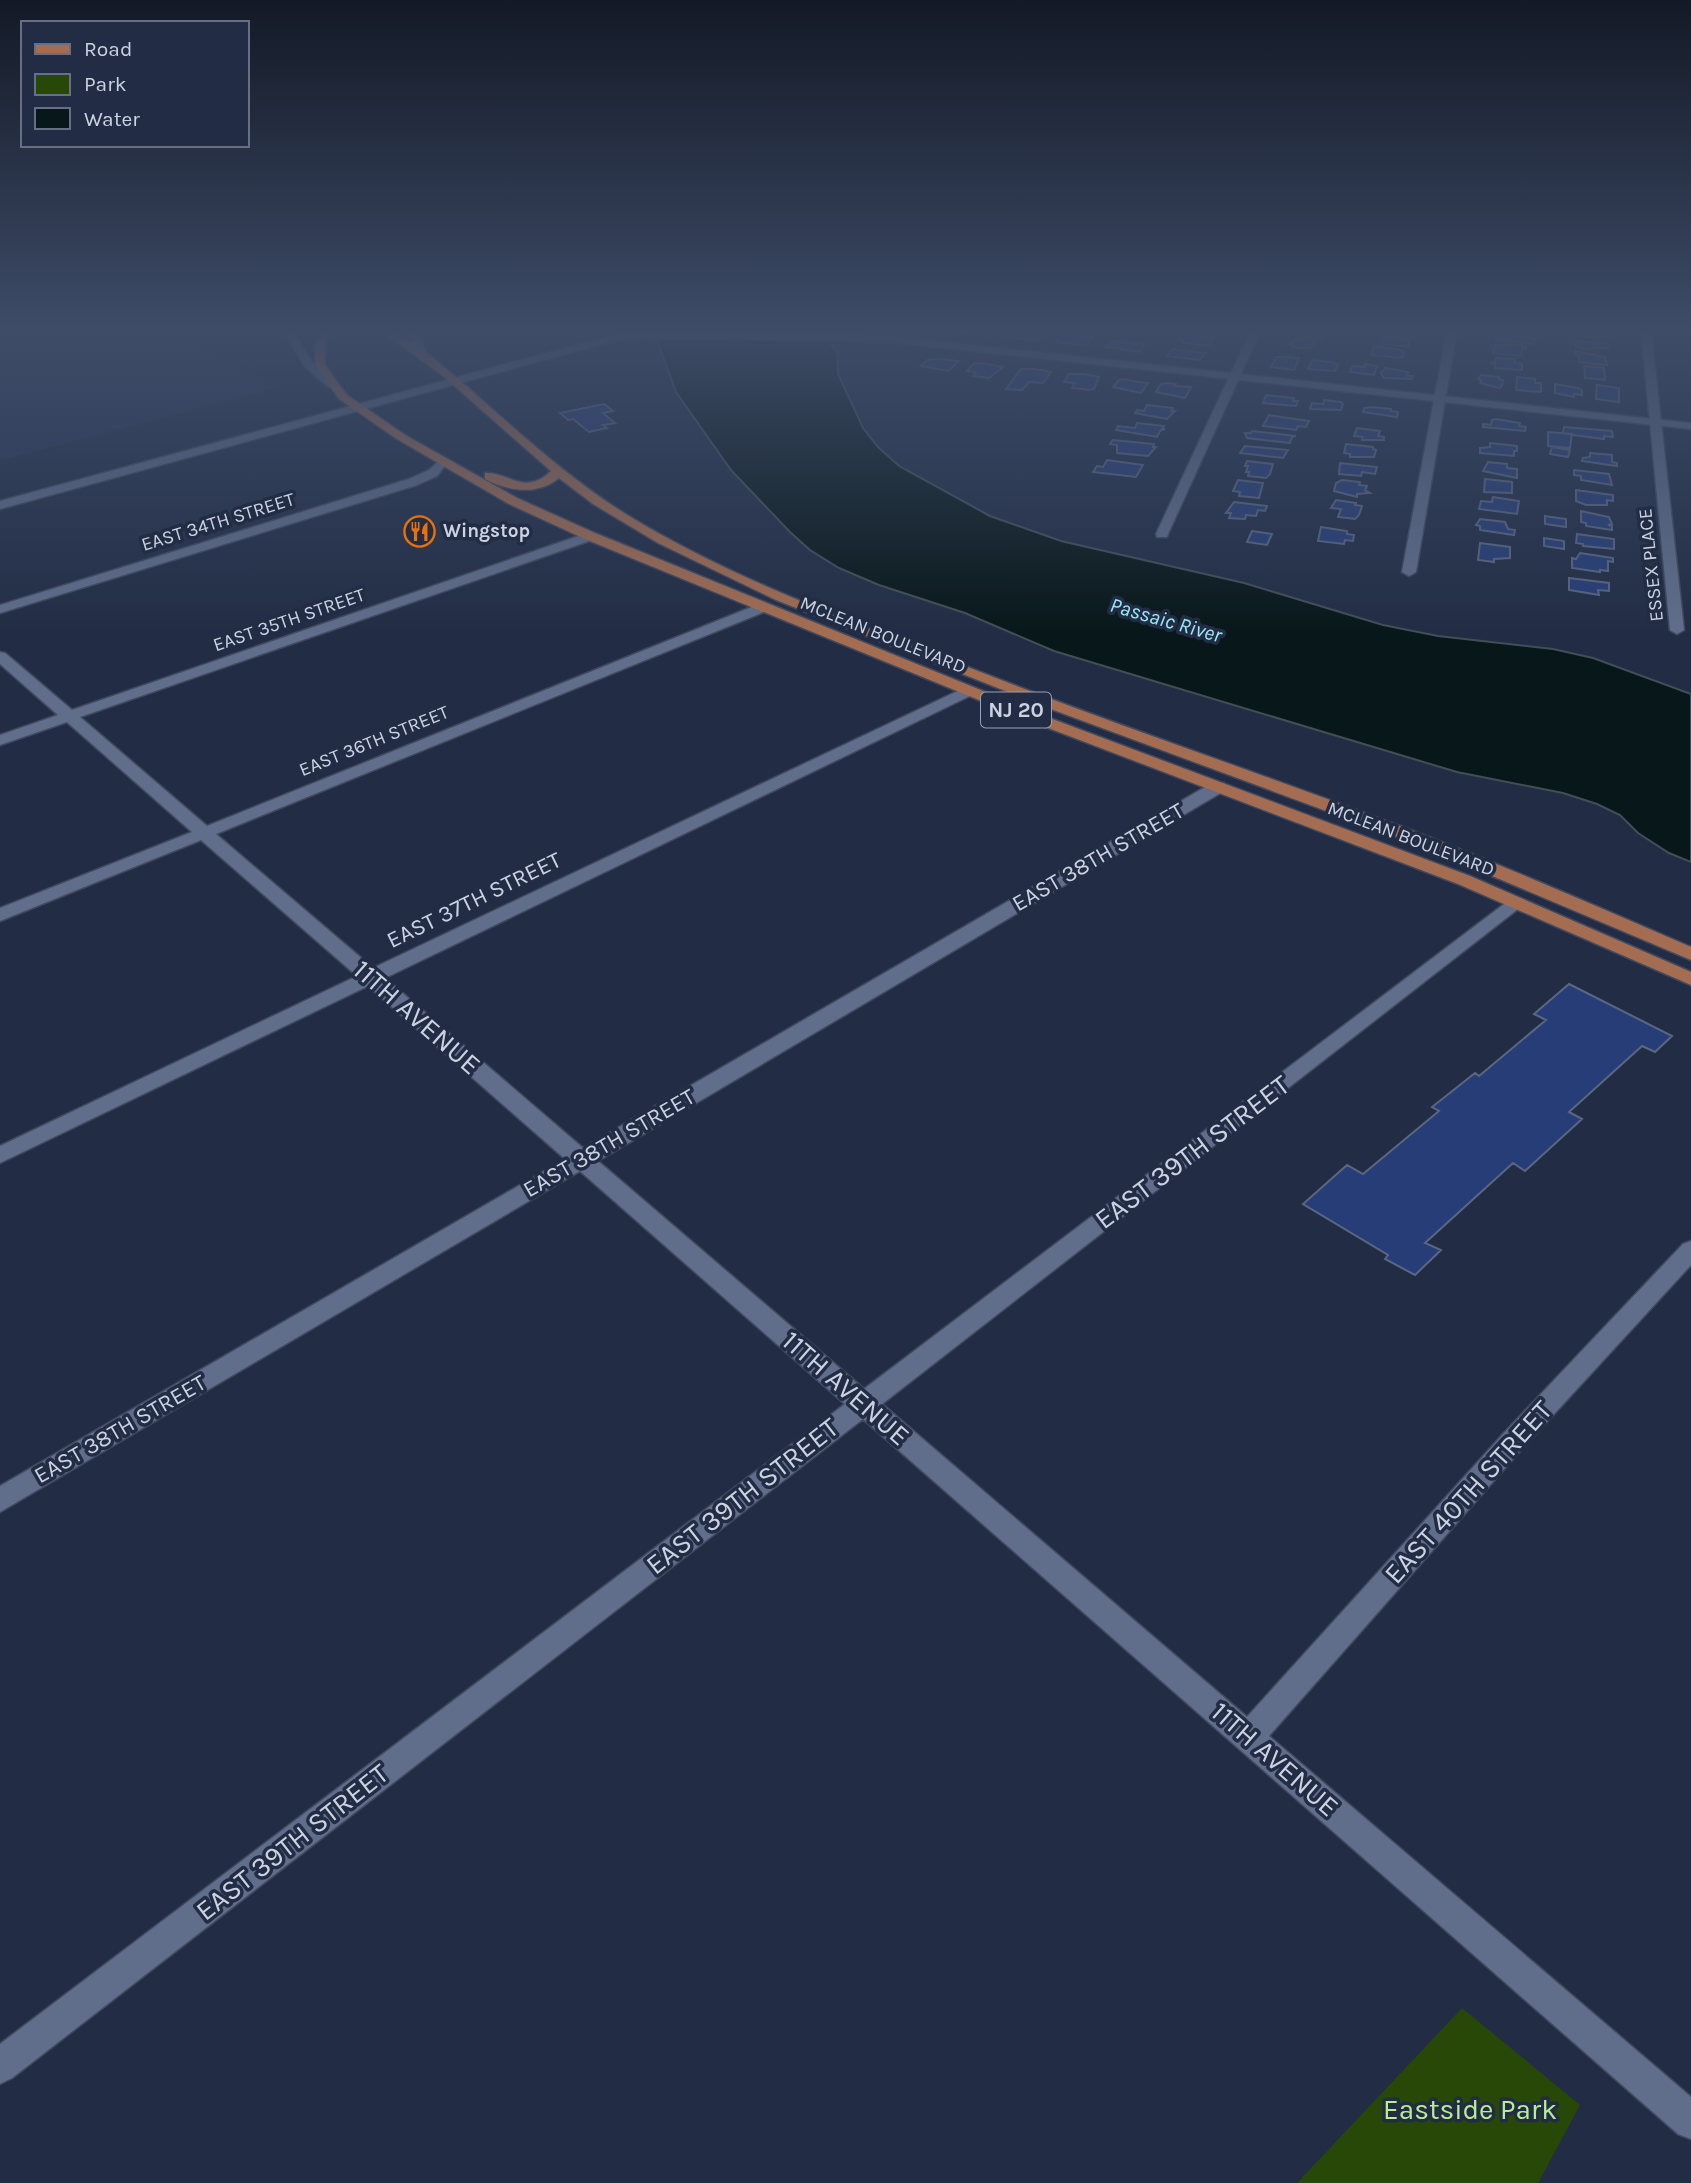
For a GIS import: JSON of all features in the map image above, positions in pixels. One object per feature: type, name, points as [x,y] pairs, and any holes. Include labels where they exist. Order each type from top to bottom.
[{"type":"main road","name":"MCLEAN BOULEVARD","points":[[394,432],[513,501],[590,536],[969,691],[1374,844],[1518,902],[1691,979]]},
{"type":"main road","points":[[411,432],[506,484],[538,484],[553,478],[557,468]]},
{"type":"main road","name":"MCLEAN BOULEVARD","points":[[515,432],[599,503],[656,537],[816,610],[1072,713],[1468,859],[1691,954]]},
{"type":"street","points":[[0,505],[268,432]]},
{"type":"street","points":[[1162,534],[1209,432]]},
{"type":"street","points":[[1409,572],[1433,432]]},
{"type":"street","name":"ESSEX PLACE","points":[[1657,432],[1677,630]]},
{"type":"street","name":"EAST 34TH STREET","points":[[0,609],[413,482],[433,472],[442,462]]},
{"type":"street","name":"EAST 35TH STREET","points":[[0,740],[590,536]]},
{"type":"street","name":"EAST 36TH STREET","points":[[0,915],[764,607]]},
{"type":"street","name":"11TH AVENUE","points":[[0,656],[1691,2121]]},
{"type":"street","name":"EAST 37TH STREET","points":[[0,1155],[969,691]]},
{"type":"street","name":"EAST 38TH STREET","points":[[0,1500],[1218,786]]},
{"type":"street","name":"EAST 39TH STREET","points":[[0,2066],[1518,902]]},
{"type":"street","name":"EAST 40TH STREET","points":[[1249,1736],[1512,1442],[1691,1250]]},
{"type":"shaded area","points":[[0,432],[110,432],[3,460],[0,458]]},
{"type":"green space","name":"Eastside Park","points":[[1462,2008],[1580,2105],[1538,2183],[1297,2183]]},
{"type":"water","name":"Passaic River","points":[[704,432],[866,432],[899,466],[990,516],[1061,541],[1244,583],[1383,625],[1438,636],[1553,649],[1593,658],[1691,694],[1691,862],[1669,853],[1638,833],[1620,815],[1597,804],[1563,793],[1457,772],[1054,651],[965,613],[879,585],[839,568],[810,550],[731,470]]},
{"type":"building","points":[[1127,432],[1160,432],[1157,437]]},
{"type":"building","points":[[1356,432],[1380,432],[1378,436],[1384,437],[1384,440],[1362,440],[1363,437],[1354,436]]},
{"type":"building","points":[[1548,432],[1572,434],[1570,448],[1548,446]]},
{"type":"building","points":[[1612,432],[1613,437],[1604,436],[1604,439],[1563,433]]},
{"type":"building","points":[[1245,433],[1296,436],[1292,437],[1290,443],[1247,438]]},
{"type":"building","points":[[1113,440],[1154,444],[1153,447],[1156,447],[1148,456],[1117,453],[1117,445],[1110,444]]},
{"type":"building","points":[[1490,443],[1517,446],[1517,451],[1514,451],[1514,456],[1480,453],[1480,448],[1490,447]]},
{"type":"building","points":[[1346,444],[1373,447],[1376,450],[1374,457],[1350,457],[1350,454],[1344,453]]},
{"type":"building","points":[[1245,446],[1288,450],[1283,458],[1240,453]]},
{"type":"building","points":[[1552,447],[1570,450],[1568,457],[1550,454]]},
{"type":"building","points":[[1590,453],[1612,455],[1612,462],[1617,463],[1617,466],[1582,461],[1583,458],[1590,457]]},
{"type":"building","points":[[1107,460],[1143,465],[1136,477],[1093,472],[1097,466],[1103,467]]},
{"type":"building","points":[[1247,461],[1273,464],[1270,474],[1266,478],[1248,476],[1248,466],[1245,466]]},
{"type":"building","points":[[1488,462],[1507,464],[1507,468],[1517,469],[1517,478],[1483,471]]},
{"type":"building","points":[[1340,463],[1377,467],[1375,474],[1339,474]]},
{"type":"building","points":[[1574,470],[1609,474],[1612,485],[1581,480],[1581,476],[1574,475]]},
{"type":"building","points":[[1485,479],[1512,482],[1512,493],[1484,492]]},
{"type":"building","points":[[1238,480],[1263,483],[1259,498],[1239,496],[1240,492],[1233,491]]},
{"type":"building","points":[[1342,480],[1360,482],[1359,485],[1367,486],[1365,490],[1370,493],[1357,494],[1357,497],[1334,491],[1336,483]]},
{"type":"building","points":[[1576,490],[1613,495],[1613,501],[1607,500],[1607,505],[1586,505],[1576,501]]},
{"type":"building","points":[[1493,497],[1519,501],[1517,514],[1479,509],[1481,501],[1492,502]]},
{"type":"building","points":[[1336,500],[1362,506],[1359,515],[1355,519],[1338,517],[1341,509],[1331,508]]},
{"type":"building","points":[[1234,502],[1267,506],[1265,511],[1258,510],[1256,516],[1246,515],[1245,519],[1229,518],[1231,513],[1226,513]]},
{"type":"building","points":[[1581,511],[1609,517],[1612,524],[1608,525],[1612,526],[1612,530],[1586,526],[1586,523],[1581,522]]},
{"type":"building","points":[[1545,516],[1566,519],[1566,527],[1545,524]]},
{"type":"building","points":[[1480,519],[1505,522],[1508,529],[1515,530],[1514,535],[1480,530],[1480,526],[1476,525]]},
{"type":"building","points":[[1321,527],[1347,531],[1347,534],[1354,535],[1353,541],[1345,540],[1344,544],[1318,541]]},
{"type":"building","points":[[1252,531],[1272,534],[1267,545],[1247,542]]},
{"type":"building","points":[[1577,534],[1614,539],[1614,549],[1583,546],[1576,543]]},
{"type":"building","points":[[1544,538],[1564,541],[1564,549],[1544,546]]},
{"type":"building","points":[[1480,543],[1510,547],[1510,558],[1494,559],[1494,562],[1478,560]]},
{"type":"building","points":[[1580,553],[1613,558],[1613,562],[1608,561],[1608,571],[1572,568],[1572,558],[1576,559]]},
{"type":"building","points":[[1569,578],[1609,583],[1609,591],[1598,590],[1599,595],[1569,590]]},
{"type":"building","points":[[1569,984],[1672,1036],[1655,1052],[1642,1046],[1569,1112],[1582,1119],[1525,1171],[1513,1163],[1425,1243],[1441,1250],[1415,1275],[1385,1259],[1388,1255],[1303,1204],[1347,1165],[1363,1174],[1439,1111],[1432,1107],[1475,1073],[1479,1076],[1546,1020],[1534,1014]]},
{"type":"place","name":"Wingstop","points":[[420,531]]}]
